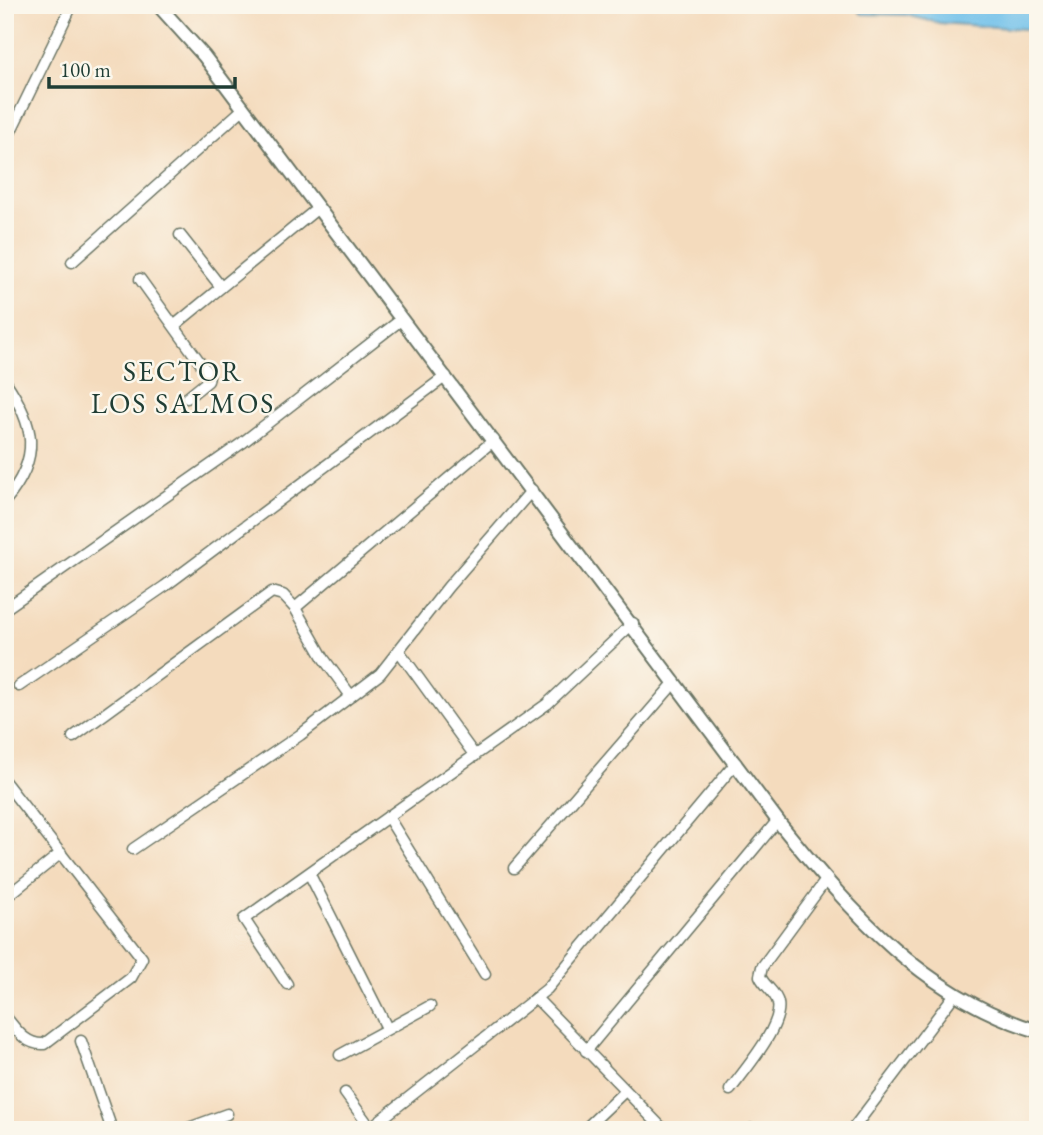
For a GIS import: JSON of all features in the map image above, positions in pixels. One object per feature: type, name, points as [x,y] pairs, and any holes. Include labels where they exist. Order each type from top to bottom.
[{"type":"street","points":[[5,143],[72,5]]},
{"type":"street","points":[[158,5],[204,56],[633,623],[778,820],[826,880],[887,945],[915,968],[994,1014],[1038,1031]]},
{"type":"street","points":[[72,262],[243,109]]},
{"type":"street","points":[[175,325],[318,208]]},
{"type":"street","points":[[180,235],[221,287]]},
{"type":"street","points":[[141,279],[209,375],[208,381],[187,398]]},
{"type":"street","points":[[5,609],[242,443],[402,319]]},
{"type":"street","points":[[19,686],[196,564],[446,376]]},
{"type":"street","points":[[5,381],[25,414],[32,436],[28,462],[5,500]]},
{"type":"street","points":[[295,608],[494,440]]},
{"type":"street","points":[[133,849],[300,736],[380,674],[448,587],[532,490]]},
{"type":"street","points":[[73,737],[264,596],[278,593],[295,608],[324,659],[351,696]]},
{"type":"street","points":[[287,984],[244,919],[310,875],[547,704],[633,623]]},
{"type":"street","points":[[399,651],[475,756]]},
{"type":"street","points":[[514,868],[675,681]]},
{"type":"street","points":[[345,1093],[371,1129],[536,998],[568,965],[736,763]]},
{"type":"street","points":[[5,782],[141,953],[141,965],[131,978],[75,1024],[44,1044],[32,1043],[24,1038],[5,1016]]},
{"type":"street","points":[[388,817],[485,974]]},
{"type":"street","points":[[586,1051],[778,820]]},
{"type":"street","points":[[5,898],[61,852]]},
{"type":"street","points":[[310,875],[387,1028]]},
{"type":"street","points":[[730,1090],[769,1034],[779,1011],[774,994],[760,976],[762,967],[826,880]]},
{"type":"street","points":[[852,1130],[956,994]]},
{"type":"street","points":[[536,998],[664,1130]]},
{"type":"street","points":[[340,1055],[430,1006]]},
{"type":"street","points":[[80,1041],[112,1130]]},
{"type":"street","points":[[584,1130],[625,1091]]},
{"type":"street","points":[[183,1130],[227,1114]]},
{"type":"water","points":[[852,5],[1038,5],[1038,30],[939,23],[906,15],[862,14]]},
{"type":"district","name":"SECTOR LOS SALMOS","points":[[183,387]]}]
